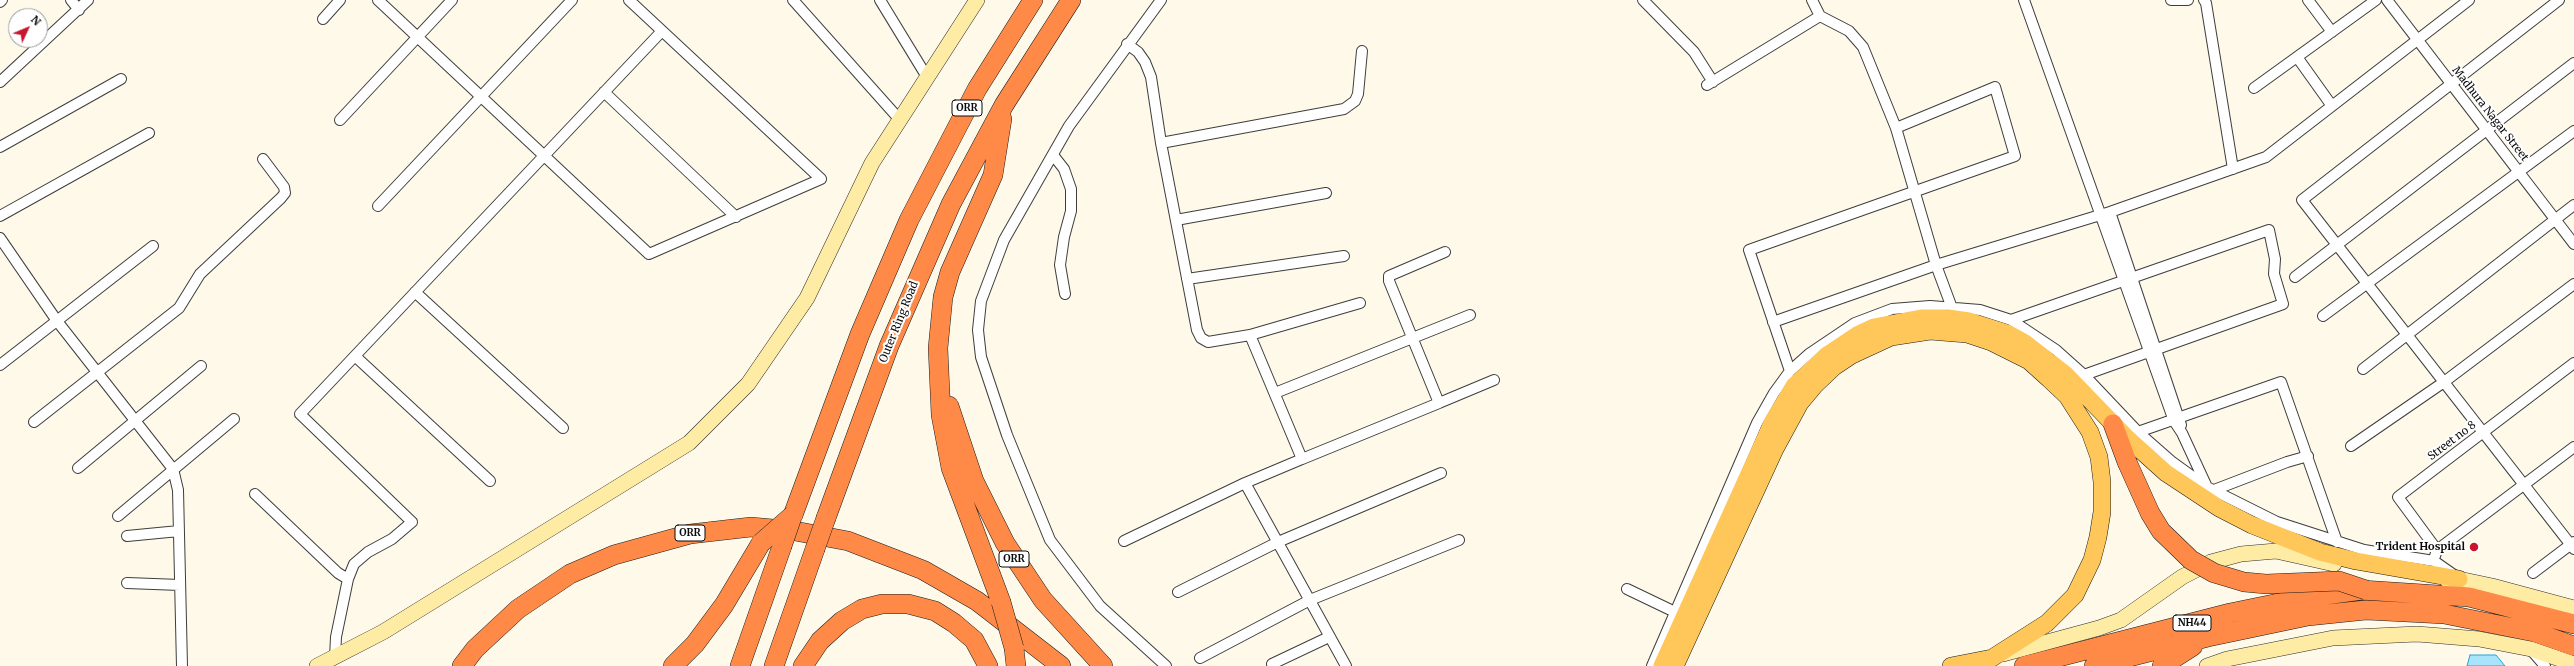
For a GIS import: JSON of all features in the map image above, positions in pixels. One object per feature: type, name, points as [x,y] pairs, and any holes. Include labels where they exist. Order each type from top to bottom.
[{"type":"highway","name":"ORR","points":[[740,666],[793,515],[860,334],[909,220],[977,89],[1033,0]]},
{"type":"highway","name":"Outer Ring Road","points":[[774,666],[870,395],[908,298],[951,204],[1004,105],[1071,0]]},
{"type":"highway","points":[[951,433],[941,415],[938,348],[943,297],[950,272],[993,175],[1004,105]]},
{"type":"highway","points":[[2113,424],[2127,462],[2161,531],[2191,560],[2214,573],[2244,582],[2266,584],[2339,580],[2366,590]]},
{"type":"highway","name":"ORR","points":[[951,433],[952,468],[1001,602],[1015,657]]},
{"type":"highway","name":"ORR","points":[[951,433],[988,510],[1024,575],[1062,624],[1103,666]]},
{"type":"highway","name":"ORR","points":[[673,666],[695,644],[724,605],[761,543],[793,515]]},
{"type":"highway","name":"ORR","points":[[462,666],[475,649],[518,609],[570,574],[614,555],[690,534],[751,527],[795,531],[848,540],[916,566],[977,601],[1061,666]]},
{"type":"highway","name":"NH44","points":[[2024,666],[2230,613],[2303,598],[2366,590],[2469,597],[2574,624]]},
{"type":"highway","points":[[804,666],[820,641],[842,621],[862,609],[882,604],[908,604],[935,611],[954,622],[974,640],[988,666]]},
{"type":"highway","name":"NH44","points":[[2094,666],[2208,637],[2308,616],[2366,610],[2444,614],[2534,632],[2574,646]]},
{"type":"highway","points":[[2162,666],[2208,637]]},
{"type":"main road","points":[[317,666],[349,651],[383,632],[694,438],[748,384],[807,298],[872,163],[977,0]]},
{"type":"main road","points":[[1662,666],[1783,402],[1809,370],[1826,355],[1856,335],[1874,327],[1921,318],[1948,318],[1988,326],[2007,333],[2044,356],[2113,424],[2166,472],[2219,508],[2252,525],[2328,554],[2459,579],[2574,608]]},
{"type":"main road","points":[[1675,666],[1775,448],[1800,403],[1829,371],[1852,355],[1891,337],[1930,331],[1967,334],[1990,342],[2029,362],[2067,396],[2080,412],[2090,432],[2099,458],[2102,482],[2102,512],[2094,552],[2084,579],[2062,609],[2046,623],[1992,658]]},
{"type":"main road","points":[[1951,666],[1992,658],[2099,628],[2121,620],[2188,574],[2211,562],[2241,554],[2276,551],[2342,566],[2432,582],[2459,579]]},
{"type":"main road","points":[[2206,666],[2227,659],[2341,637],[2417,634],[2479,638],[2531,649],[2574,664]]},
{"type":"street","points":[[71,0],[79,10]]},
{"type":"street","points":[[0,82],[88,0]]},
{"type":"street","points":[[323,19],[340,0]]},
{"type":"street","points":[[378,0],[545,154],[649,254],[736,217],[821,178],[629,0]]},
{"type":"street","points":[[340,120],[452,0]]},
{"type":"street","points":[[378,206],[572,0]]},
{"type":"street","points":[[793,0],[900,120]]},
{"type":"street","points":[[880,0],[927,77]]},
{"type":"street","points":[[1161,0],[1127,44],[1068,126],[1004,240],[981,301],[978,330],[981,357],[1007,436],[1050,540],[1100,606],[1166,666]]},
{"type":"street","points":[[1643,0],[1694,52],[1710,84],[1820,16]]},
{"type":"street","points":[[1812,0],[1820,16],[1849,31],[1857,38],[1863,47],[1896,128],[1936,265],[1952,308]]},
{"type":"street","points":[[2024,0],[2106,213],[2152,351],[2177,420],[2182,433],[2211,488]]},
{"type":"street","points":[[2171,0],[2188,0]]},
{"type":"street","points":[[2204,0],[2206,3],[2233,169]]},
{"type":"street","points":[[2308,0],[2332,32]]},
{"type":"street","points":[[2254,88],[2376,0]]},
{"type":"street","name":"Madhura Nagar Street","points":[[2387,0],[2574,244]]},
{"type":"street","points":[[1773,322],[1936,265],[2106,213],[2266,157],[2469,0]]},
{"type":"street","points":[[2533,573],[2573,545],[2523,484],[2302,200],[2450,82],[2559,0]]},
{"type":"street","points":[[335,658],[336,637],[348,579],[354,564],[368,552],[392,539],[412,522],[300,414],[356,357],[415,292],[662,30]]},
{"type":"street","points":[[1127,44],[1138,52],[1146,62],[1151,77],[1161,143],[1187,279],[1197,330],[1201,338],[1208,342],[1250,335],[1360,303]]},
{"type":"street","points":[[1161,143],[1344,109],[1355,101],[1358,94],[1362,51]]},
{"type":"street","points":[[2297,57],[2332,106]]},
{"type":"street","points":[[2295,277],[2574,63]]},
{"type":"street","points":[[0,147],[120,80]]},
{"type":"street","points":[[1790,371],[1749,250],[1915,193],[2015,156],[1995,87],[1896,128]]},
{"type":"street","points":[[604,92],[736,217]]},
{"type":"street","points":[[2323,316],[2574,131]]},
{"type":"street","points":[[0,216],[149,133]]},
{"type":"street","points":[[1053,155],[1064,169],[1071,189],[1071,211],[1064,237],[1060,265],[1065,294]]},
{"type":"street","points":[[34,422],[97,374],[179,308],[200,274],[281,198],[285,193],[284,187],[263,159]]},
{"type":"street","points":[[1176,220],[1326,193]]},
{"type":"street","points":[[2363,369],[2574,205]]},
{"type":"street","points":[[2011,320],[2269,230],[2275,259],[2274,274],[2283,304],[2084,375]]},
{"type":"street","points":[[0,238],[57,321],[97,374],[173,469],[178,490],[182,666]]},
{"type":"street","points":[[0,365],[153,246]]},
{"type":"street","points":[[1439,403],[1414,337],[1389,281],[1389,276],[1445,252]]},
{"type":"street","points":[[1187,279],[1344,256]]},
{"type":"street","points":[[2351,446],[2444,382],[2574,284]]},
{"type":"street","points":[[415,292],[564,428]]},
{"type":"street","points":[[1652,666],[1757,423],[1790,371],[1809,354],[1855,323],[1892,309],[1930,306],[1980,310],[2011,320],[2056,350],[2084,375],[2138,432],[2171,461],[2211,488],[2277,522],[2364,550],[2434,561],[2459,579]]},
{"type":"street","points":[[1275,393],[1470,315]]},
{"type":"street","points":[[1250,335],[1302,459]]},
{"type":"street","points":[[356,357],[490,481]]},
{"type":"street","name":"Street no 8","points":[[2437,550],[2398,497],[2574,363]]},
{"type":"street","points":[[78,468],[136,422],[201,366]]},
{"type":"street","points":[[1124,541],[1245,483],[1494,380]]},
{"type":"street","points":[[2138,432],[2177,420],[2281,382],[2337,542]]},
{"type":"street","points":[[118,516],[234,419]]},
{"type":"street","points":[[2434,561],[2437,550],[2574,447]]},
{"type":"street","points":[[2211,488],[2308,456]]},
{"type":"street","points":[[1178,592],[1278,542],[1440,473]]},
{"type":"street","points":[[1245,483],[1346,666]]},
{"type":"street","points":[[255,494],[338,573],[348,579]]},
{"type":"street","points":[[127,536],[179,532]]},
{"type":"street","points":[[1200,658],[1310,600],[1459,540]]},
{"type":"street","points":[[127,583],[180,585]]},
{"type":"street","points":[[1627,589],[1675,612]]},
{"type":"street","points":[[1272,664],[1329,637]]},
{"type":"street","points":[[2531,649],[2545,666]]},
{"type":"water","points":[[2470,655],[2496,655],[2505,666],[2467,666]]},
{"type":"place","name":"Trident Hospital","points":[[2474,547]]}]
